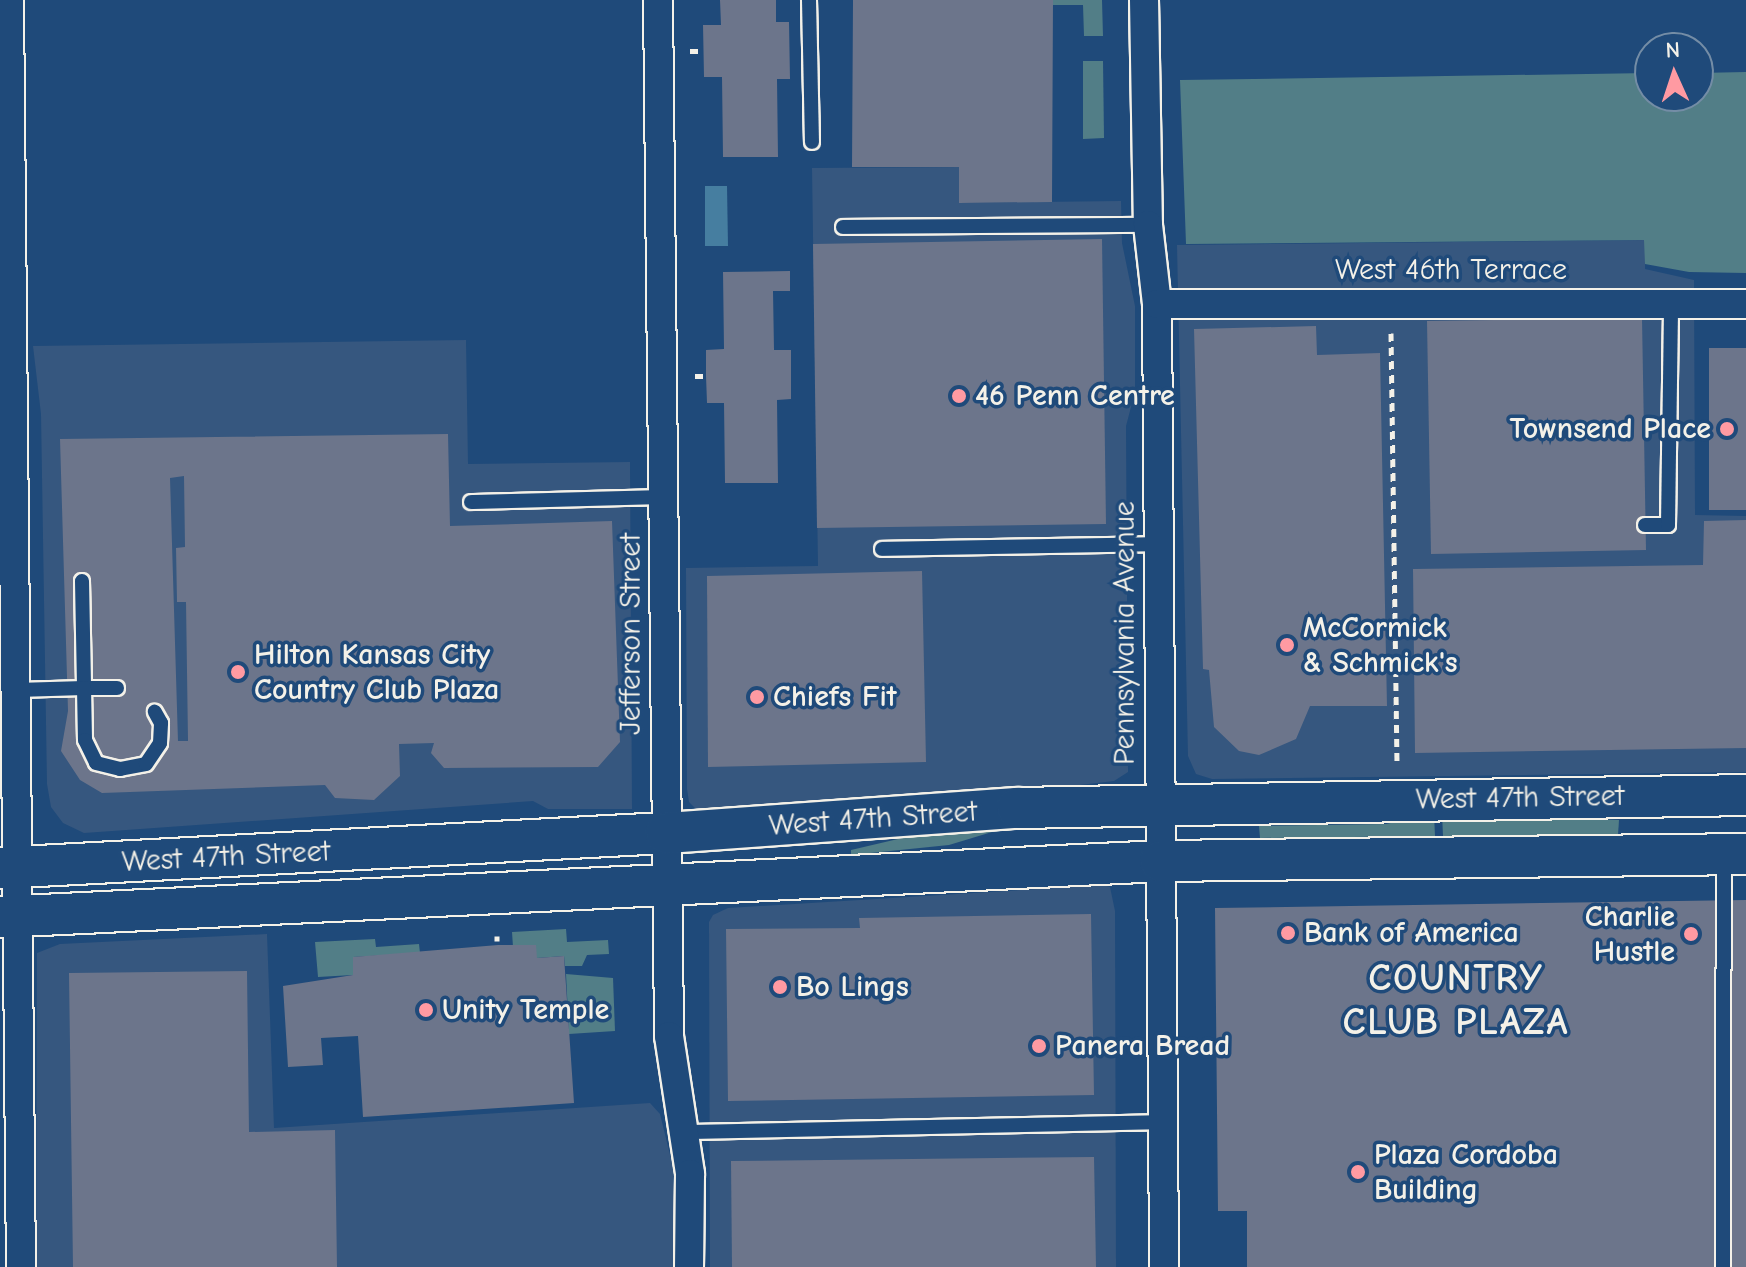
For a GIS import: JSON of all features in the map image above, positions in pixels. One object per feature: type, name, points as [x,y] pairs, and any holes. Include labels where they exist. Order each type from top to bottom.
[{"type":"main road","name":"West 47th Street","points":[[9,868],[666,833],[1017,808],[1746,795]]},
{"type":"main road","points":[[1605,856],[1658,834],[1671,817],[1676,796]]},
{"type":"main road","points":[[1725,854],[1716,831],[1746,809]]},
{"type":"main road","name":"West 47th Street","points":[[10,917],[1160,861],[1725,854]]},
{"type":"street","points":[[9,0],[5,34],[6,281],[17,690],[9,868],[21,1267]]},
{"type":"street","name":"Jefferson Street","points":[[658,0],[669,1036],[686,1132],[689,1267]]},
{"type":"street","name":"Pennsylvania Avenue","points":[[1144,0],[1148,225],[1157,304],[1164,1267]]},
{"type":"street","name":"West 46th Terrace","points":[[1157,304],[1746,304]]},
{"type":"lane","points":[[809,0],[812,142]]},
{"type":"lane","points":[[843,227],[1148,225]]},
{"type":"lane","points":[[1645,525],[1668,525],[1671,304]]},
{"type":"lane","points":[[471,502],[665,497]]},
{"type":"lane","points":[[882,549],[1158,544]]},
{"type":"lane","points":[[82,581],[85,740],[96,763],[120,769],[146,764],[160,743],[161,723],[155,712]]},
{"type":"lane","points":[[17,690],[117,688]]},
{"type":"lane","points":[[1723,1267],[1725,854]]},
{"type":"lane","points":[[686,1132],[1161,1122]]},
{"type":"path","points":[[690,51],[704,51]]},
{"type":"path","points":[[1391,321],[1397,764]]},
{"type":"path","points":[[695,376],[706,376]]},
{"type":"shaded area","points":[[959,167],[959,203],[1121,201],[1122,243],[1135,306],[1135,392],[1126,426],[1128,772],[1114,781],[968,798],[699,812],[689,802],[687,789],[686,568],[818,566],[812,168]]},
{"type":"shaded area","points":[[705,186],[727,186],[728,246],[705,246]]},
{"type":"shaded area","points":[[1645,240],[1645,269],[1694,280],[1695,515],[1746,516],[1746,772],[1212,779],[1196,774],[1188,756],[1177,245]]},
{"type":"shaded area","points":[[466,340],[468,464],[630,462],[632,809],[548,809],[533,801],[84,833],[63,823],[51,807],[47,784],[41,414],[33,346]]},
{"type":"shaded area","points":[[1110,887],[1115,911],[1116,1267],[710,1267],[709,922],[713,915],[728,908]]},
{"type":"shaded area","points":[[267,934],[274,1128],[650,1103],[660,1114],[673,1167],[675,1267],[36,1267],[37,953],[60,944]]},
{"type":"green space","points":[[1053,0],[1102,0],[1103,36],[1084,36],[1083,5],[1053,5]]},
{"type":"green space","points":[[1083,61],[1103,61],[1104,138],[1083,139]]},
{"type":"green space","points":[[1746,72],[1746,273],[1689,272],[1645,264],[1644,240],[1186,244],[1180,80],[1634,73],[1634,112],[1714,112],[1714,73]]},
{"type":"green space","points":[[1442,813],[1619,820],[1618,835],[1443,836]]},
{"type":"green space","points":[[1434,814],[1435,836],[1260,838],[1259,826],[1386,824]]},
{"type":"green space","points":[[991,827],[992,832],[949,845],[851,855],[851,850],[915,835]]},
{"type":"green space","points":[[566,929],[567,942],[608,940],[609,954],[587,955],[582,966],[565,966],[564,956],[537,958],[513,947],[512,932]]},
{"type":"green space","points":[[375,939],[376,947],[419,944],[420,953],[353,957],[353,975],[318,977],[315,942]]},
{"type":"green space","points":[[566,974],[613,978],[615,1031],[569,1034]]},
{"type":"building","points":[[720,0],[776,0],[776,22],[789,22],[790,79],[777,79],[778,157],[723,157],[722,77],[704,77],[703,25],[721,25]]},
{"type":"building","points":[[853,0],[1053,0],[1052,202],[959,203],[959,167],[852,167]]},
{"type":"building","name":"46 Penn Centre","points":[[1102,239],[1106,524],[817,528],[813,244]]},
{"type":"building","points":[[790,271],[790,291],[773,291],[774,350],[791,350],[791,399],[777,400],[778,483],[725,483],[724,403],[707,403],[706,376],[706,350],[724,349],[723,272]]},
{"type":"building","points":[[1642,318],[1646,550],[1431,554],[1427,321]]},
{"type":"building","points":[[1316,326],[1317,355],[1380,353],[1387,706],[1310,706],[1296,739],[1259,755],[1239,751],[1214,727],[1209,670],[1203,669],[1194,329]]},
{"type":"building","name":"Townsend Place","points":[[1709,348],[1746,348],[1746,510],[1709,510]]},
{"type":"building","points":[[448,434],[450,526],[612,521],[620,742],[598,767],[444,768],[431,753],[434,743],[399,744],[400,776],[374,800],[335,798],[325,785],[102,793],[80,780],[61,751],[68,711],[60,439]],"holes":[[[184,476],[185,547],[176,548],[177,602],[186,602],[188,741],[178,741],[170,478]]]},
{"type":"building","points":[[1746,520],[1746,748],[1415,753],[1413,569],[1703,565],[1704,521]]},
{"type":"building","points":[[922,571],[926,762],[708,767],[707,576]]},
{"type":"building","name":"COUNTRY CLUB PLAZA","points":[[1746,900],[1746,1267],[1247,1267],[1247,1211],[1218,1211],[1215,908]]},
{"type":"building","points":[[1091,914],[1094,1095],[728,1101],[726,929],[860,928],[859,918]]},
{"type":"building","name":"Unity Temple","points":[[498,945],[536,945],[537,958],[564,956],[574,1103],[363,1117],[358,1036],[321,1038],[323,1065],[288,1067],[283,986],[353,975],[353,957]]},
{"type":"building","points":[[247,971],[249,1132],[335,1130],[337,1267],[73,1267],[69,973]]},
{"type":"building","points":[[1094,1157],[1096,1267],[732,1267],[731,1161]]},
{"type":"place","name":"46 Penn Centre","points":[[959,396]]},
{"type":"place","name":"Townsend Place","points":[[1727,429]]},
{"type":"place","name":"McCormick & Schmick's","points":[[1287,645]]},
{"type":"place","name":"Hilton Kansas City Country Club Plaza","points":[[238,672]]},
{"type":"place","name":"Chiefs Fit","points":[[757,697]]},
{"type":"place","name":"Bank of America","points":[[1288,933]]},
{"type":"place","name":"Charlie Hustle","points":[[1691,934]]},
{"type":"place","name":"Bo Lings","points":[[780,987]]},
{"type":"place","name":"Unity Temple","points":[[426,1010]]},
{"type":"place","name":"Panera Bread","points":[[1039,1046]]},
{"type":"place","name":"Plaza Cordoba Building","points":[[1358,1172]]},
{"type":"district","name":"COUNTRY CLUB PLAZA","points":[[1456,1001]]}]
